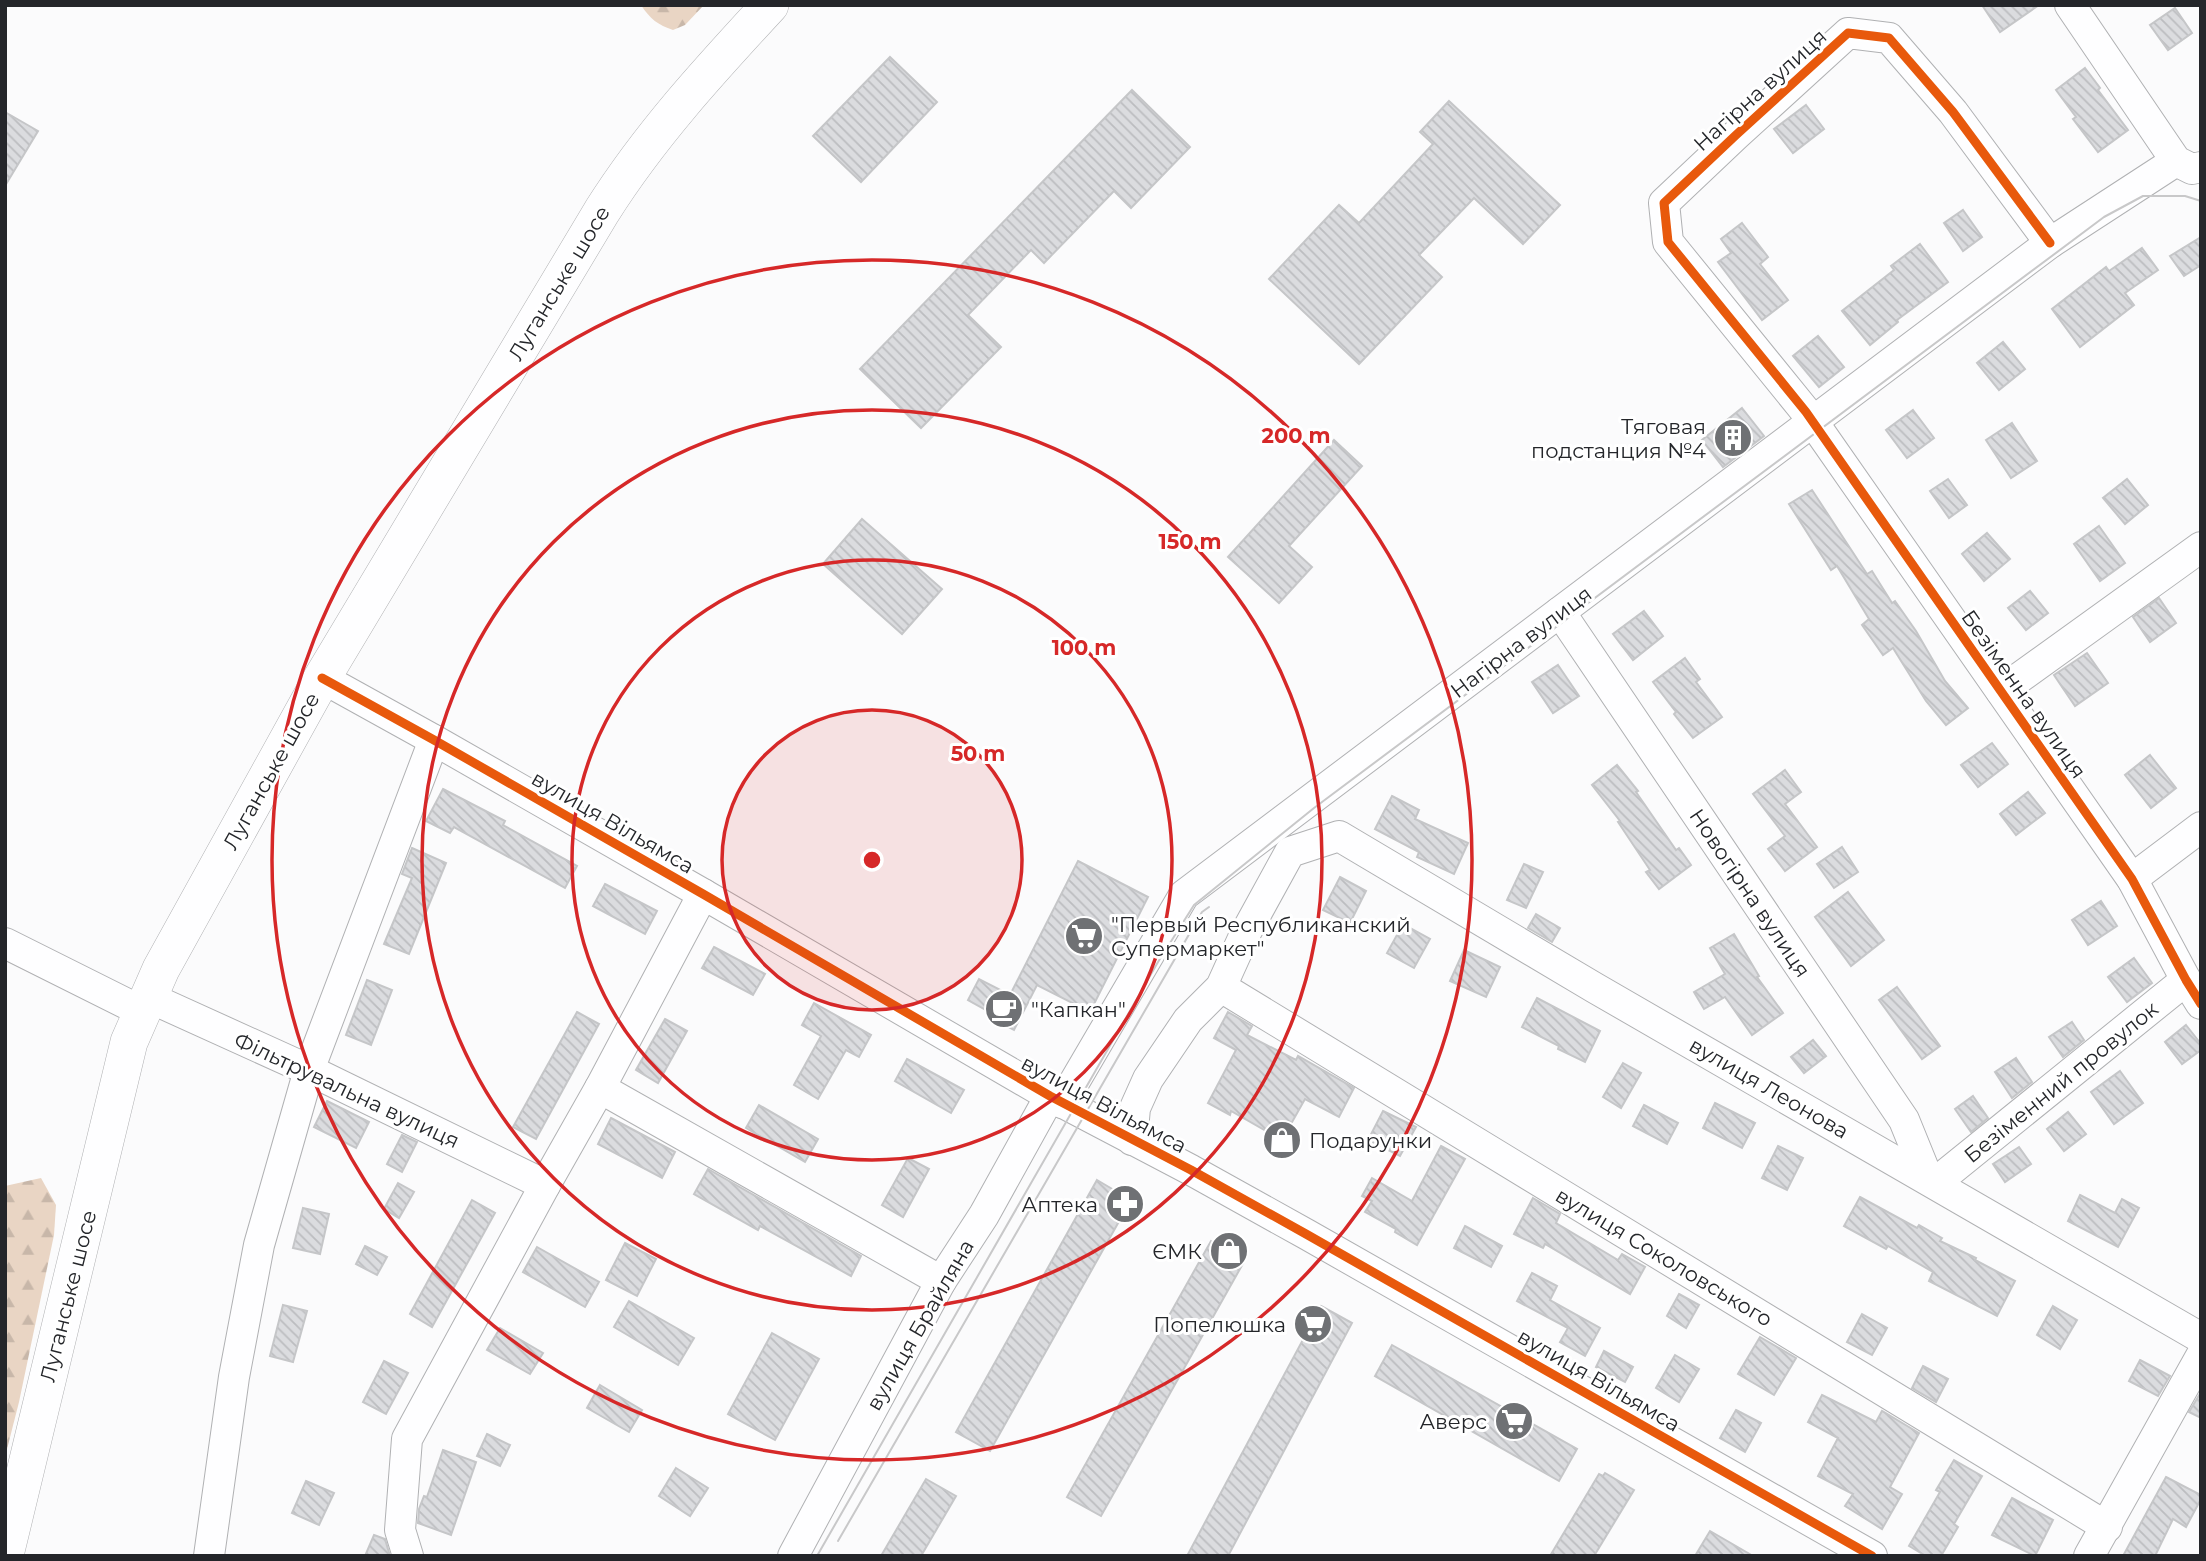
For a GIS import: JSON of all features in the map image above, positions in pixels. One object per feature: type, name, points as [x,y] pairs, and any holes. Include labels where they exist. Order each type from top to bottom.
[{"type":"main road","name":"Луганське шосе","points":[[6,1554],[129,1042],[161,968],[322,678],[628,169],[700,81],[770,5]]},
{"type":"street","points":[[2070,5],[2190,166]]},
{"type":"street","name":"Нагірна вулиця","points":[[1810,417],[1668,242],[1664,203],[1848,33],[1889,38],[1953,112],[2050,243]]},
{"type":"street","name":"Нагірна вулиця","points":[[1056,1100],[1184,895],[1560,612],[1810,417],[2050,243],[2190,166]]},
{"type":"street","name":"Безіменна вулиця","points":[[1810,417],[2132,879],[2193,992]]},
{"type":"street","points":[[2001,691],[2201,547]]},
{"type":"street","name":"Новогірна вулиця","points":[[1560,612],[1904,1120],[1932,1181]]},
{"type":"street","name":"вулиця Вільямса","points":[[322,678],[703,894],[1056,1100],[1191,1170],[1404,1289],[1872,1556]]},
{"type":"street","points":[[209,1556],[234,1377],[259,1245],[309,1070],[434,740]]},
{"type":"street","points":[[2132,879],[2201,827]]},
{"type":"street","name":"вулиця Леонова","points":[[1221,987],[1245,934],[1290,852],[1339,836],[1595,988],[2201,1338]]},
{"type":"street","points":[[408,1556],[400,1530],[407,1439],[703,894]]},
{"type":"street","name":"Фільтрувальна вулиця","points":[[5,943],[145,1004],[309,1070],[545,1185]]},
{"type":"street","points":[[1132,1140],[1135,1108],[1148,1079],[1188,1020],[1221,987]]},
{"type":"street","name":"вулиця Соколовського","points":[[1221,987],[2107,1527]]},
{"type":"street","name":"Безіменний провулок","points":[[1932,1181],[2193,992]]},
{"type":"street","points":[[600,1088],[941,1281]]},
{"type":"street","name":"вулиця Брайляна","points":[[793,1556],[941,1281],[1056,1100]]},
{"type":"street","points":[[2089,1556],[2201,1356]]},
{"type":"street","points":[[6,1554],[11,1556]]},
{"type":"green space","points":[[641,5],[704,5],[685,25],[673,30],[655,21]]},
{"type":"green space","points":[[41,1178],[56,1205],[54,1235],[5,1457],[5,1186]]},
{"type":"building","points":[[1982,5],[2039,5],[2000,32]]},
{"type":"building","points":[[2175,8],[2192,33],[2168,50],[2150,25]]},
{"type":"building","points":[[890,57],[937,102],[861,182],[813,136]]},
{"type":"building","points":[[2085,68],[2128,130],[2098,152],[2073,119],[2076,117],[2056,90]]},
{"type":"building","points":[[1132,90],[1190,147],[1131,208],[1114,191],[1044,263],[1031,250],[968,315],[1001,347],[921,428],[860,369]]},
{"type":"building","points":[[1449,101],[1560,205],[1523,244],[1474,198],[1419,255],[1442,277],[1359,364],[1269,279],[1339,205],[1359,223],[1433,144],[1420,132]]},
{"type":"building","points":[[1806,105],[1824,129],[1793,153],[1774,129]]},
{"type":"building","points":[[5,112],[38,131],[5,186]]},
{"type":"building","points":[[1963,210],[1982,237],[1963,251],[1944,223]]},
{"type":"building","points":[[1742,223],[1768,257],[1760,264],[1788,300],[1762,320],[1718,262],[1731,253],[1721,239]]},
{"type":"building","points":[[2201,237],[2201,265],[2184,276],[2170,256]]},
{"type":"building","points":[[1920,244],[1948,282],[1897,320],[1898,322],[1870,345],[1842,311],[1894,270],[1891,266]]},
{"type":"building","points":[[2142,248],[2158,270],[2125,293],[2134,305],[2080,347],[2052,309],[2106,267],[2109,271]]},
{"type":"building","points":[[1818,336],[1844,367],[1819,387],[1793,356]]},
{"type":"building","points":[[2003,342],[2025,369],[1999,390],[1977,363]]},
{"type":"building","name":"Тяговая подстанция №4","points":[[1742,408],[1764,436],[1723,467],[1702,440]]},
{"type":"building","points":[[1913,410],[1934,438],[1907,458],[1886,430]]},
{"type":"building","points":[[2012,423],[2037,461],[2011,478],[1986,440]]},
{"type":"building","points":[[1334,440],[1362,466],[1289,546],[1312,567],[1279,603],[1228,557]]},
{"type":"building","points":[[1948,479],[1967,505],[1949,518],[1930,491]]},
{"type":"building","points":[[2127,479],[2148,505],[2125,524],[2103,498]]},
{"type":"building","points":[[1812,490],[1867,574],[1872,571],[1892,603],[1895,601],[1945,681],[1968,708],[1946,725],[1926,701],[1893,648],[1883,655],[1862,625],[1869,619],[1837,566],[1831,570],[1789,504]]},
{"type":"building","points":[[862,519],[942,589],[902,634],[823,564]]},
{"type":"building","points":[[2099,526],[2125,563],[2100,581],[2074,544]]},
{"type":"building","points":[[1987,533],[2010,559],[1984,581],[1962,554]]},
{"type":"building","points":[[2030,591],[2048,613],[2026,630],[2008,608]]},
{"type":"building","points":[[2159,598],[2176,623],[2150,642],[2133,617]]},
{"type":"building","points":[[1644,611],[1663,636],[1633,660],[1613,634]]},
{"type":"building","points":[[2087,653],[2108,683],[2075,706],[2054,675]]},
{"type":"building","points":[[1685,658],[1700,679],[1696,682],[1722,717],[1693,738],[1653,682]]},
{"type":"building","points":[[1558,665],[1579,696],[1553,713],[1532,682]]},
{"type":"building","points":[[1992,743],[2008,764],[1978,787],[1961,765]]},
{"type":"building","points":[[2150,755],[2176,788],[2151,808],[2125,775]]},
{"type":"building","points":[[1617,765],[1638,791],[1636,792],[1676,850],[1679,848],[1691,865],[1659,889],[1646,872],[1650,870],[1618,822],[1620,821],[1592,785]]},
{"type":"building","points":[[1785,770],[1801,792],[1785,804],[1817,847],[1785,871],[1768,849],[1785,836],[1753,794]]},
{"type":"building","points":[[443,789],[505,821],[503,825],[577,866],[565,888],[454,827],[450,833],[426,821]]},
{"type":"building","points":[[2028,792],[2045,813],[2016,835],[2000,814]]},
{"type":"building","points":[[1392,796],[1419,810],[1415,819],[1468,843],[1454,874],[1417,857],[1419,852],[1375,829]]},
{"type":"building","points":[[1842,847],[1858,872],[1834,888],[1817,864]]},
{"type":"building","points":[[412,848],[446,863],[409,954],[384,944],[412,878],[402,874]]},
{"type":"building","name":"\"Первый Республиканский Супермаркет\"","points":[[1078,861],[1148,897],[1090,1012],[1037,985],[1014,1030],[989,1017],[991,1013],[968,1000],[979,979],[1010,995]]},
{"type":"building","points":[[1524,864],[1543,872],[1526,908],[1507,900]]},
{"type":"building","points":[[1340,877],[1366,891],[1350,923],[1323,910]]},
{"type":"building","points":[[605,884],[657,911],[645,934],[593,906]]},
{"type":"building","points":[[1848,892],[1884,940],[1851,966],[1815,917]]},
{"type":"building","points":[[2101,901],[2117,926],[2088,945],[2072,920]]},
{"type":"building","points":[[1536,914],[1560,928],[1552,942],[1528,928]]},
{"type":"building","points":[[1403,924],[1430,939],[1414,968],[1387,953]]},
{"type":"building","points":[[1734,934],[1759,976],[1757,977],[1783,1013],[1752,1035],[1725,997],[1704,1009],[1694,992],[1725,974],[1710,948]]},
{"type":"building","points":[[714,947],[765,974],[753,995],[702,968]]},
{"type":"building","points":[[1464,950],[1500,967],[1486,997],[1450,981]]},
{"type":"building","points":[[2134,958],[2152,983],[2127,1002],[2108,977]]},
{"type":"building","points":[[367,980],[392,990],[371,1045],[346,1035]]},
{"type":"building","points":[[1897,987],[1940,1046],[1922,1059],[1879,1000]]},
{"type":"building","points":[[1537,998],[1600,1031],[1585,1062],[1522,1027]]},
{"type":"building","points":[[814,1003],[871,1035],[859,1057],[846,1050],[818,1099],[794,1085],[821,1036],[802,1025]]},
{"type":"building","points":[[577,1012],[599,1024],[536,1139],[513,1127]]},
{"type":"building","points":[[1228,1012],[1252,1026],[1247,1035],[1296,1060],[1298,1056],[1354,1088],[1339,1117],[1305,1099],[1282,1140],[1231,1111],[1230,1115],[1208,1103],[1236,1050],[1214,1038]]},
{"type":"building","points":[[665,1019],[687,1031],[658,1083],[636,1070]]},
{"type":"building","points":[[2072,1022],[2084,1040],[2063,1057],[2049,1037]]},
{"type":"building","points":[[2186,1025],[2201,1044],[2201,1050],[2182,1064],[2165,1042]]},
{"type":"building","points":[[1813,1040],[1826,1056],[1804,1073],[1791,1057]]},
{"type":"building","points":[[2016,1058],[2032,1082],[2012,1098],[1995,1072]]},
{"type":"building","points":[[907,1059],[964,1090],[951,1113],[895,1081]]},
{"type":"building","points":[[1623,1063],[1641,1073],[1621,1108],[1603,1097]]},
{"type":"building","points":[[2120,1071],[2143,1103],[2114,1124],[2091,1092]]},
{"type":"building","points":[[1973,1096],[1988,1118],[1971,1132],[1955,1109]]},
{"type":"building","points":[[327,1101],[369,1122],[356,1148],[314,1127]]},
{"type":"building","points":[[1715,1103],[1755,1123],[1742,1148],[1703,1128]]},
{"type":"building","points":[[759,1105],[818,1139],[805,1162],[746,1128]]},
{"type":"building","points":[[1644,1105],[1678,1123],[1667,1144],[1633,1126]]},
{"type":"building","points":[[1383,1111],[1416,1127],[1400,1156],[1368,1140]]},
{"type":"building","points":[[2068,1112],[2086,1134],[2064,1151],[2047,1129]]},
{"type":"building","points":[[611,1118],[675,1152],[662,1178],[598,1144]]},
{"type":"building","points":[[402,1135],[417,1142],[402,1172],[387,1164]]},
{"type":"building","points":[[1441,1146],[1465,1159],[1417,1245],[1395,1232],[1396,1229],[1365,1212],[1372,1201],[1362,1196],[1372,1178],[1412,1201]]},
{"type":"building","points":[[1778,1146],[1803,1158],[1787,1190],[1762,1178]]},
{"type":"building","points":[[2019,1147],[2031,1164],[2005,1182],[1993,1164]]},
{"type":"building","points":[[908,1158],[929,1169],[903,1217],[882,1205]]},
{"type":"building","points":[[708,1169],[861,1256],[851,1276],[760,1226],[758,1230],[694,1194]]},
{"type":"building","points":[[1097,1180],[1131,1200],[990,1451],[956,1432]]},
{"type":"building","points":[[398,1183],[414,1192],[399,1218],[384,1209]]},
{"type":"building","points":[[2080,1195],[2115,1213],[2122,1199],[2139,1208],[2118,1247],[2068,1221]]},
{"type":"building","points":[[1860,1197],[1917,1228],[1919,1225],[1942,1238],[1940,1241],[2015,1281],[1997,1316],[1929,1281],[1933,1272],[1888,1246],[1886,1249],[1844,1226]]},
{"type":"building","points":[[1533,1198],[1560,1214],[1556,1223],[1618,1260],[1622,1254],[1645,1267],[1630,1294],[1545,1244],[1543,1248],[1514,1234]]},
{"type":"building","points":[[472,1200],[495,1213],[432,1327],[410,1314]]},
{"type":"building","points":[[303,1208],[329,1214],[320,1254],[293,1248]]},
{"type":"building","points":[[1465,1226],[1502,1246],[1491,1267],[1454,1248]]},
{"type":"building","points":[[1211,1241],[1245,1260],[1101,1516],[1067,1497]]},
{"type":"building","points":[[625,1243],[656,1259],[637,1296],[606,1280]]},
{"type":"building","points":[[365,1246],[387,1257],[377,1275],[356,1264]]},
{"type":"building","points":[[537,1247],[599,1282],[585,1307],[523,1272]]},
{"type":"building","points":[[1532,1273],[1557,1286],[1550,1300],[1600,1328],[1585,1356],[1560,1342],[1568,1328],[1517,1301]]},
{"type":"building","points":[[1679,1294],[1699,1305],[1686,1328],[1667,1316]]},
{"type":"building","points":[[629,1301],[694,1338],[678,1365],[614,1327]]},
{"type":"building","points":[[283,1305],[307,1311],[293,1362],[270,1356]]},
{"type":"building","points":[[1321,1306],[1352,1323],[1228,1556],[1187,1556]]},
{"type":"building","points":[[2053,1306],[2077,1320],[2060,1349],[2037,1335]]},
{"type":"building","points":[[1862,1314],[1887,1328],[1872,1355],[1847,1342]]},
{"type":"building","points":[[500,1328],[543,1353],[530,1374],[487,1350]]},
{"type":"building","points":[[772,1333],[819,1359],[775,1440],[728,1414]]},
{"type":"building","points":[[1760,1337],[1796,1358],[1774,1395],[1738,1374]]},
{"type":"building","points":[[1392,1345],[1577,1449],[1559,1481],[1375,1376]]},
{"type":"building","points":[[1604,1351],[1633,1367],[1625,1382],[1596,1367]]},
{"type":"building","points":[[1675,1355],[1699,1369],[1679,1402],[1656,1388]]},
{"type":"building","points":[[2140,1360],[2170,1376],[2158,1396],[2129,1381]]},
{"type":"building","points":[[384,1361],[408,1373],[386,1414],[363,1402]]},
{"type":"building","points":[[1923,1366],[1948,1379],[1936,1402],[1912,1388]]},
{"type":"building","points":[[600,1385],[642,1410],[629,1432],[587,1408]]},
{"type":"building","points":[[2201,1392],[2201,1418],[2189,1412]]},
{"type":"building","points":[[1822,1395],[1876,1422],[1882,1411],[1919,1433],[1890,1487],[1902,1494],[1882,1529],[1845,1506],[1853,1494],[1818,1476],[1838,1438],[1808,1422]]},
{"type":"building","points":[[1736,1410],[1761,1423],[1745,1452],[1720,1438]]},
{"type":"building","points":[[487,1434],[510,1445],[500,1466],[477,1456]]},
{"type":"building","points":[[443,1450],[476,1462],[451,1535],[418,1523],[419,1509],[424,1496],[427,1497]]},
{"type":"building","points":[[1954,1460],[1982,1476],[1954,1524],[1958,1527],[1941,1556],[1926,1556],[1909,1546],[1940,1492],[1936,1490]]},
{"type":"building","points":[[676,1468],[708,1488],[690,1516],[659,1496]]},
{"type":"building","points":[[1605,1473],[1634,1490],[1594,1556],[1550,1556],[1599,1474],[1603,1476]]},
{"type":"building","points":[[2166,1477],[2201,1495],[2186,1527],[2173,1519],[2155,1556],[2123,1556]]},
{"type":"building","points":[[926,1479],[956,1496],[921,1556],[881,1556]]},
{"type":"building","points":[[306,1481],[334,1493],[319,1525],[292,1513]]},
{"type":"building","points":[[2012,1498],[2053,1520],[2035,1556],[1992,1535]]},
{"type":"building","points":[[1710,1531],[1753,1556],[1695,1556]]},
{"type":"building","points":[[374,1535],[385,1539],[390,1556],[365,1556]]},
{"type":"tram line","points":[[817,1556],[1158,962],[1194,905],[1314,808],[2104,217],[2143,196],[2185,196],[2201,201]]},
{"type":"tram line","points":[[838,1541],[1202,912],[1209,907]]},
{"type":"cycle path","points":[[2050,243],[1953,112],[1889,38],[1848,33],[1664,203],[1668,242],[1806,412],[2132,879],[2201,1004]]},
{"type":"cycle path","points":[[322,678],[703,894],[1050,1096],[1306,1234],[1872,1556]]},
{"type":"place","name":"Тяговая подстанция №4","points":[[1733,438]]},
{"type":"place","name":"\"Первый Республиканский Супермаркет\"","points":[[1084,936]]},
{"type":"place","name":"\"Капкан\"","points":[[1004,1009]]},
{"type":"place","name":"Подарунки","points":[[1282,1140]]},
{"type":"place","name":"Аптека","points":[[1125,1204]]},
{"type":"place","name":"ЄМК","points":[[1229,1251]]},
{"type":"place","name":"Попелюшка","points":[[1313,1324]]},
{"type":"place","name":"Аверс","points":[[1514,1421]]}]
